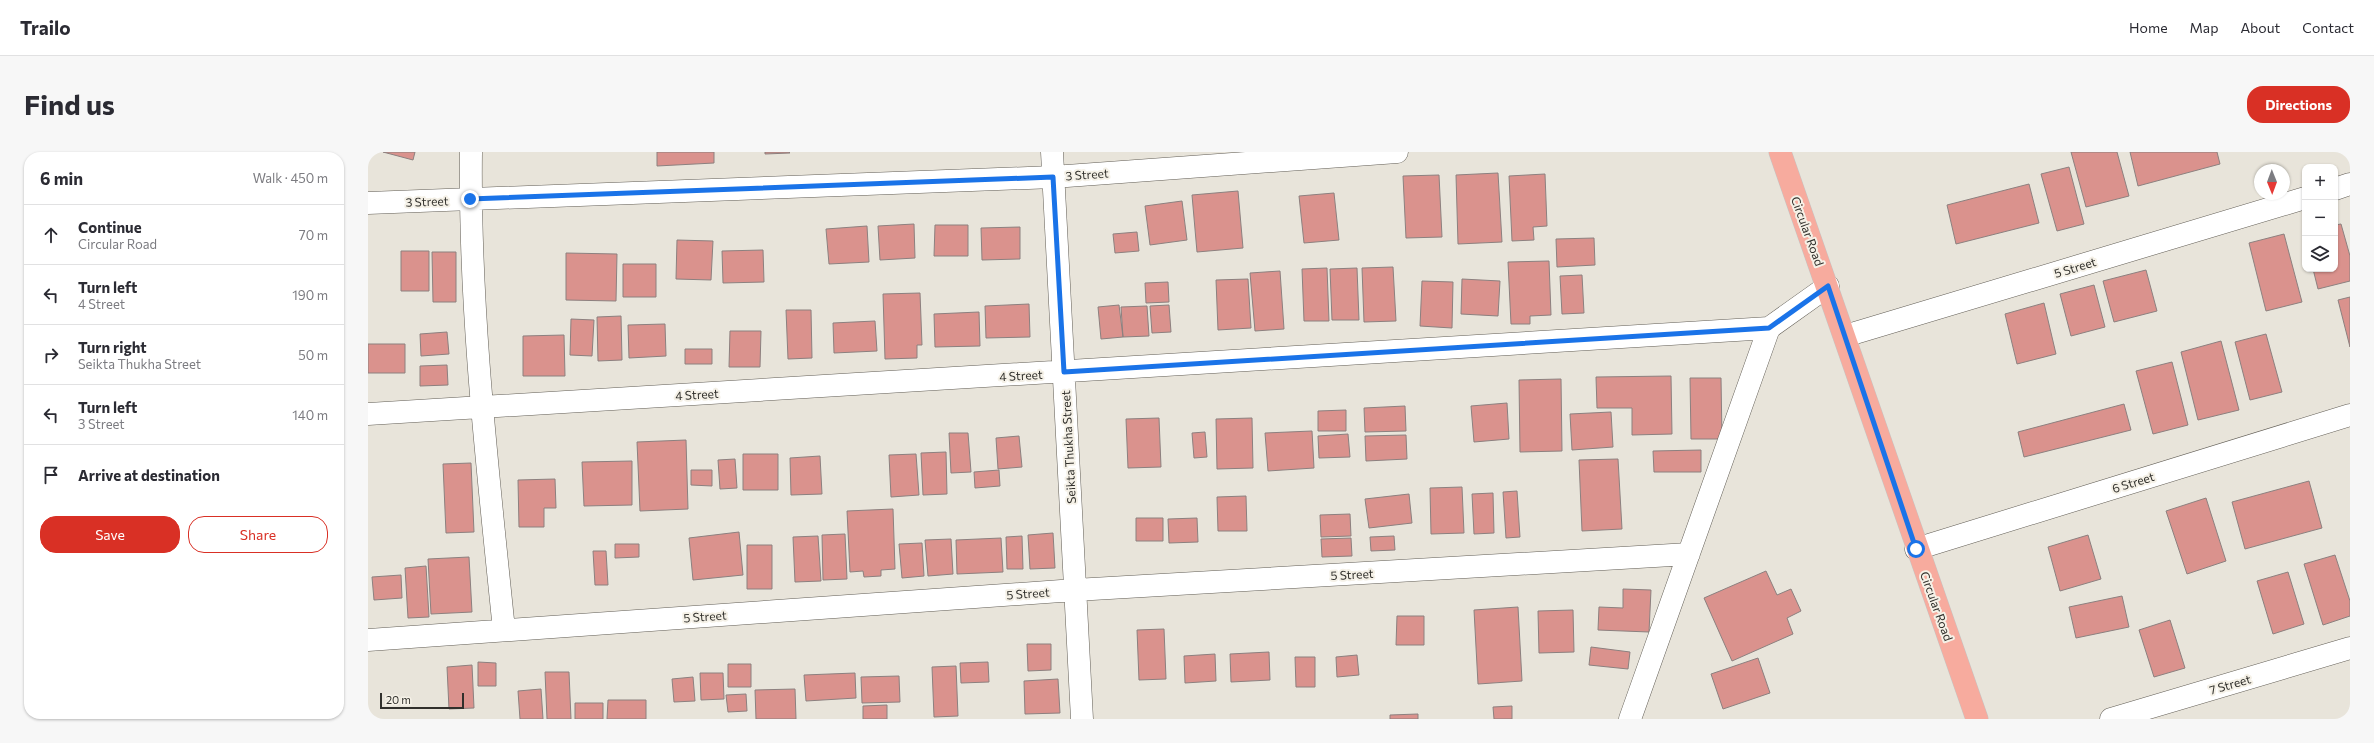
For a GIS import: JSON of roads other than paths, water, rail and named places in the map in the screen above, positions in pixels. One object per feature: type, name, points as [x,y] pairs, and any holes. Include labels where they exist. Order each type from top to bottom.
[{"type":"main road","name":"Circular Road","points":[[1780,152],[1828,286],[1916,549],[1977,719]]},
{"type":"street","points":[[470,152],[470,199],[482,408],[504,630]]},
{"type":"street","name":"Seikta Thukha Street","points":[[1052,152],[1082,719]]},
{"type":"street","name":"3 Street","points":[[368,203],[1053,177],[1397,152]]},
{"type":"street","points":[[2338,188],[2350,184]]},
{"type":"street","name":"5 Street","points":[[1845,336],[2302,199]]},
{"type":"street","points":[[1630,719],[1769,328],[1828,286]]},
{"type":"street","name":"4 Street","points":[[368,414],[1769,328]]},
{"type":"street","name":"6 Street","points":[[1916,549],[2350,415]]},
{"type":"street","name":"5 Street","points":[[368,640],[1075,590],[1689,554]]},
{"type":"street","name":"7 Street","points":[[2111,719],[2350,648]]}]
